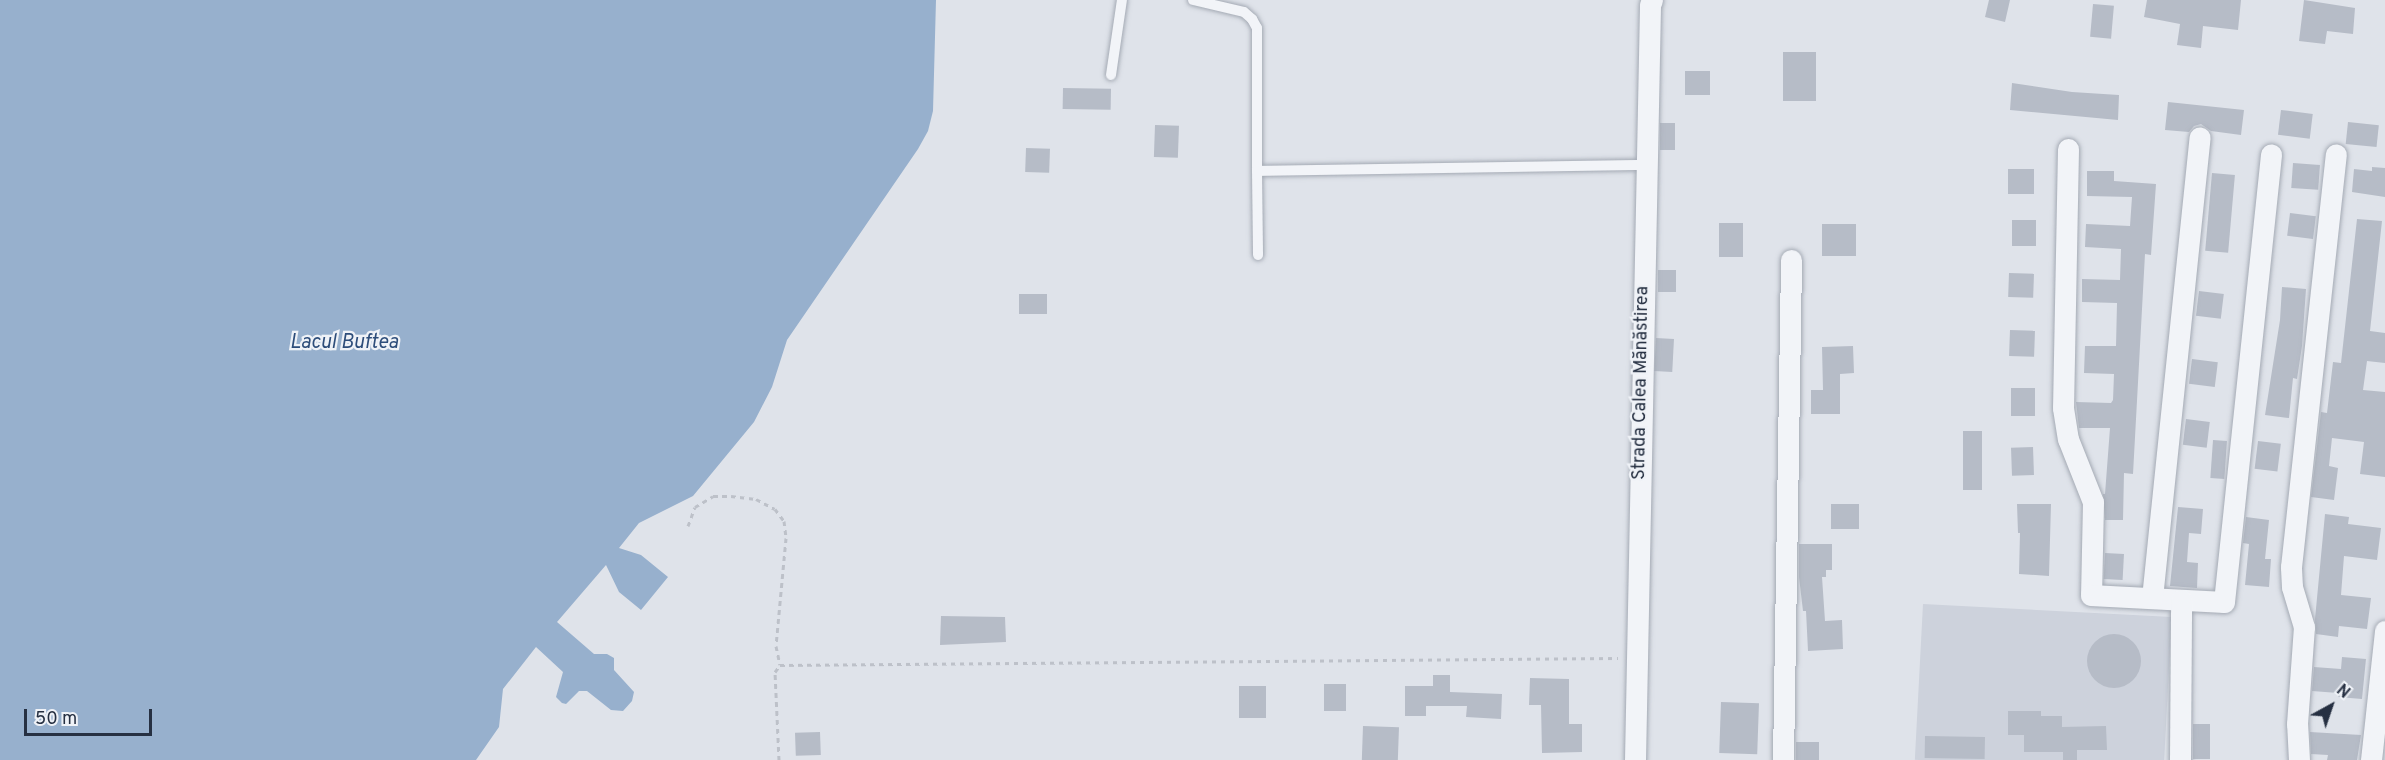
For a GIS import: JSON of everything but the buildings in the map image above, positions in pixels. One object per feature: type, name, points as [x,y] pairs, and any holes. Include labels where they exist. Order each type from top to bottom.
[{"type":"street","name":"Strada Calea Mănăstirea","points":[[1635,760],[1647,165],[1646,2]]},
{"type":"street","points":[[2152,598],[2200,138]]},
{"type":"street","points":[[2068,149],[2063,408],[2068,439],[2093,502],[2091,595],[2224,602],[2271,154]]},
{"type":"street","points":[[2299,760],[2297,724],[2304,627],[2292,587],[2291,567],[2336,154]]},
{"type":"street","points":[[1783,760],[1791,260]]},
{"type":"street","points":[[2180,760],[2181,600]]},
{"type":"street","points":[[2371,760],[2385,631]]},
{"type":"lane","points":[[1111,75],[1122,0]]},
{"type":"lane","points":[[1193,0],[1244,12],[1257,28],[1258,255]]},
{"type":"lane","points":[[1257,171],[1647,165]]},
{"type":"path","points":[[688,526],[695,507],[713,496],[756,499],[775,509],[784,521],[786,538],[776,646],[780,665],[775,672],[778,760]]},
{"type":"path","points":[[780,665],[1636,658]]},
{"type":"shaded area","points":[[1923,604],[2172,617],[2164,760],[1915,760]]},
{"type":"water","name":"Lacul Buftea","points":[[0,0],[936,0],[933,111],[928,131],[918,149],[787,340],[772,387],[754,422],[693,496],[639,523],[619,548],[641,555],[668,577],[641,610],[619,592],[606,565],[557,622],[594,654],[607,654],[614,658],[614,670],[634,692],[632,701],[623,711],[611,710],[587,691],[579,691],[566,704],[562,703],[556,697],[563,672],[536,647],[503,689],[499,727],[476,760],[0,760]]}]
